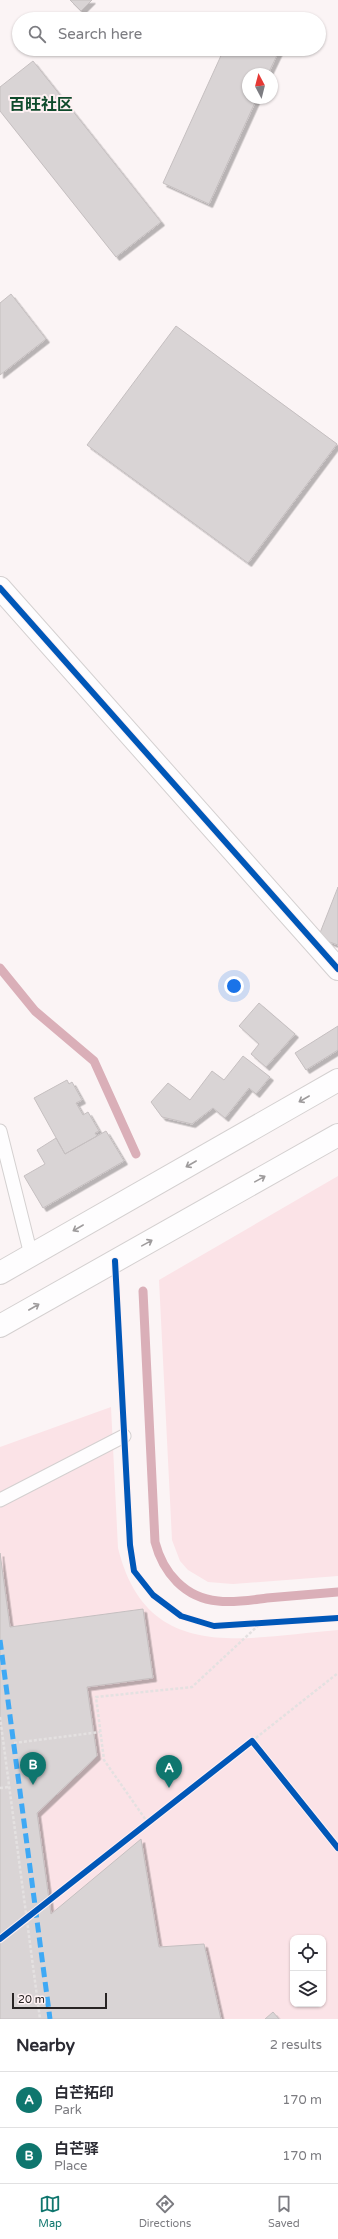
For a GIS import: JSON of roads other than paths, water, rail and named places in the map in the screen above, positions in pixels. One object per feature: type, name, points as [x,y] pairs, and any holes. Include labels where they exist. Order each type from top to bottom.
[{"type":"street","points":[[0,588],[338,969]]},
{"type":"street","points":[[0,1273],[338,1080]]},
{"type":"street","points":[[0,1326],[338,1135]]},
{"type":"lane","points":[[0,1131],[31,1255]]},
{"type":"lane","points":[[0,1500],[124,1436]]},
{"type":"waterway","points":[[0,968],[35,1011],[94,1061],[136,1154]]},
{"type":"waterway","points":[[143,1291],[155,1542],[170,1574],[177,1582],[195,1595],[218,1601],[230,1602],[338,1592]]},
{"type":"place","name":"白芒驿","points":[[33,1785]]},
{"type":"place","name":"白芒拓印","points":[[169,1788]]},
{"type":"district","name":"百旺社区","points":[[41,105]]}]
